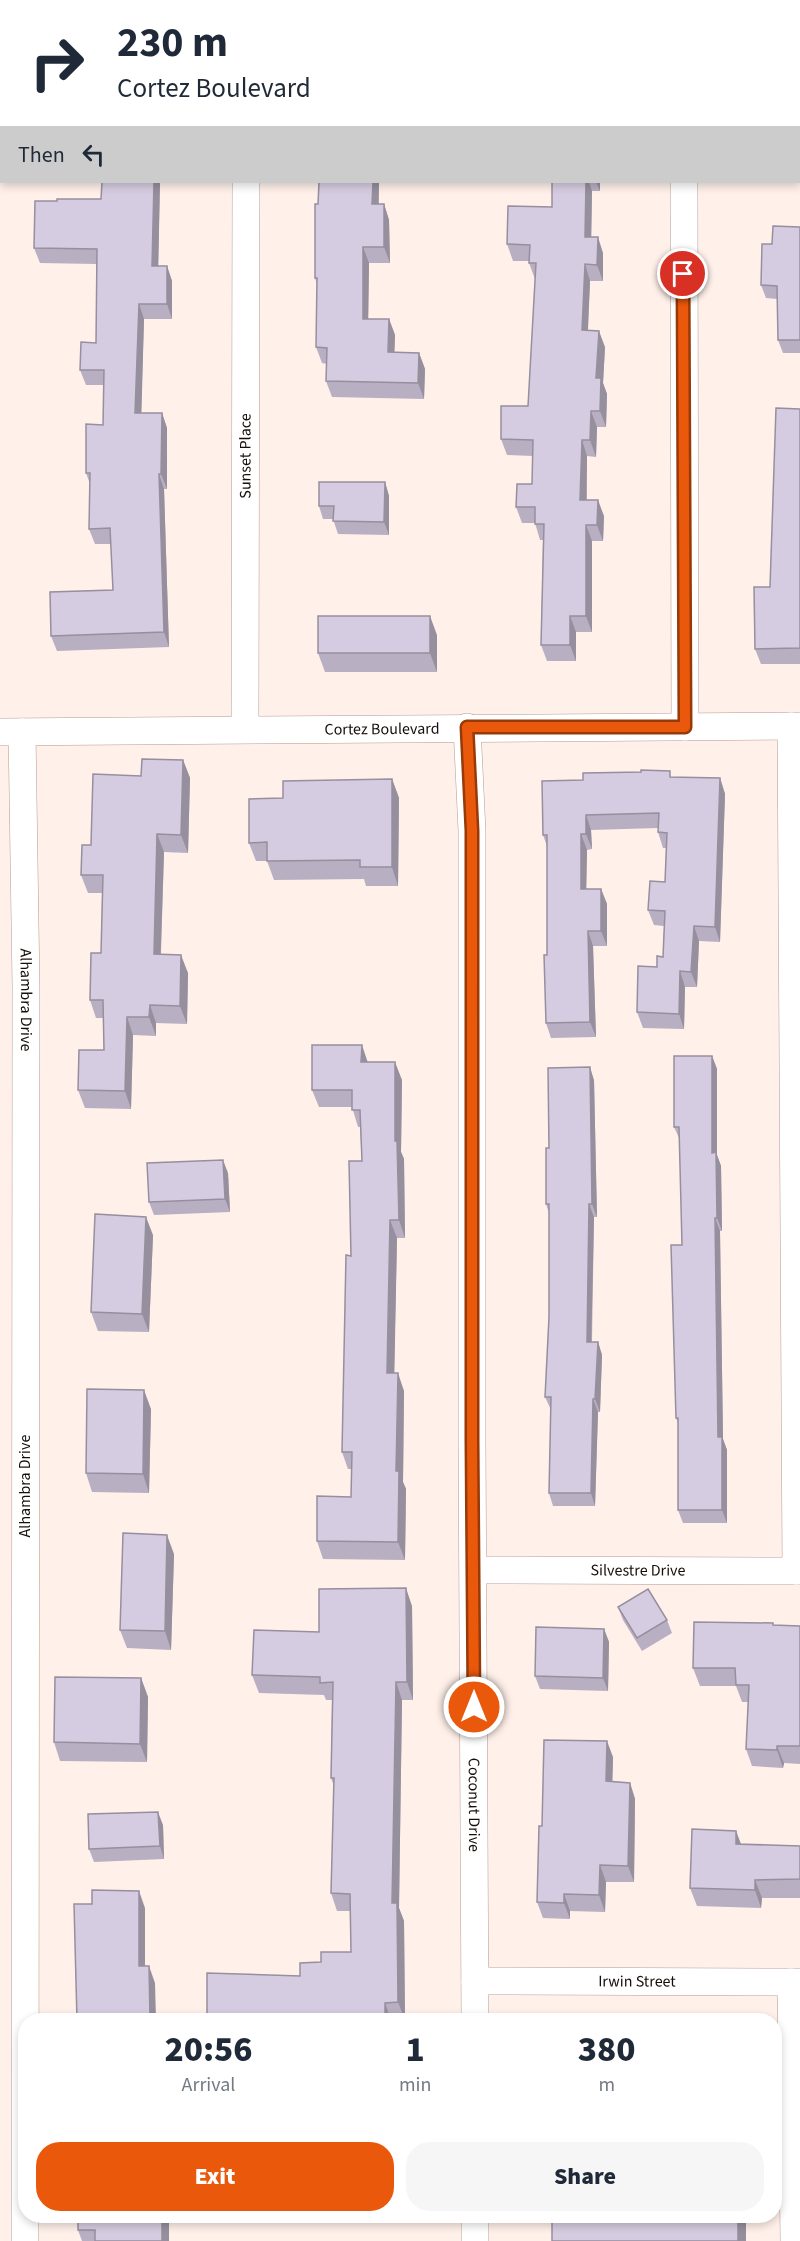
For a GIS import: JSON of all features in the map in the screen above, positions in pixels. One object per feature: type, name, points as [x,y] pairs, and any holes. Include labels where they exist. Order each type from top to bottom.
[{"type":"street","name":"Sunset Place","points":[[245,729],[246,183]]},
{"type":"street","points":[[684,183],[685,727]]},
{"type":"street","name":"Cortez Boulevard","points":[[11,732],[796,726]]},
{"type":"street","points":[[796,726],[798,1572]]},
{"type":"street","name":"Coconut Drive","points":[[467,727],[472,831],[475,2013]]},
{"type":"street","name":"Alhambra Drive","points":[[11,732],[27,986],[25,2013]]},
{"type":"street","name":"Silvestre Drive","points":[[474,1570],[798,1572]]},
{"type":"street","name":"Irwin Street","points":[[475,1981],[795,1982]]},
{"type":"street","points":[[794,2241],[795,1982]]},
{"type":"street","name":"Alhambra Drive","points":[[25,2223],[25,2241]]},
{"type":"street","points":[[475,2223],[475,2241]]},
{"type":"building","points":[[102,183],[154,183],[152,266],[167,266],[167,304],[139,304],[135,413],[162,413],[161,474],[159,474],[164,632],[51,636],[50,592],[113,590],[110,528],[89,529],[90,473],[86,473],[86,424],[103,425],[104,370],[80,370],[81,342],[96,343],[97,249],[34,248],[35,201],[101,199]]},
{"type":"building","points":[[319,183],[373,183],[372,204],[384,204],[384,247],[363,247],[363,319],[389,319],[388,352],[419,353],[418,383],[326,381],[327,348],[316,347],[315,204],[318,204]]},
{"type":"building","points":[[552,183],[586,183],[585,237],[598,237],[597,265],[585,264],[582,330],[599,331],[596,378],[601,378],[600,411],[591,411],[590,440],[582,440],[580,500],[598,500],[597,525],[586,525],[586,616],[570,616],[570,645],[541,645],[544,524],[535,524],[535,507],[516,507],[517,484],[532,484],[533,440],[501,439],[501,406],[528,406],[536,263],[529,263],[530,245],[507,244],[508,206],[552,207]]},
{"type":"building","points":[[773,226],[800,227],[800,340],[778,340],[777,286],[761,285],[762,244],[772,244]]},
{"type":"building","points":[[776,408],[800,409],[800,648],[755,649],[754,587],[770,587]]},
{"type":"building","points":[[319,482],[385,482],[384,522],[333,521],[334,506],[319,506]]},
{"type":"building","points":[[318,616],[430,616],[430,653],[318,653]]},
{"type":"building","points":[[142,759],[183,760],[181,835],[157,834],[154,954],[181,955],[180,1006],[150,1005],[149,1017],[127,1017],[125,1091],[78,1090],[79,1050],[104,1050],[103,1000],[90,1000],[91,953],[101,953],[103,875],[81,875],[82,845],[91,845],[93,774],[141,776]]},
{"type":"building","points":[[641,770],[670,771],[670,777],[720,778],[715,927],[694,926],[691,972],[680,971],[679,1014],[637,1012],[638,966],[657,967],[657,956],[663,957],[665,911],[648,910],[650,881],[665,882],[667,833],[658,832],[659,813],[586,815],[586,834],[581,834],[581,889],[601,889],[601,931],[588,931],[590,1022],[546,1023],[544,955],[547,955],[547,835],[543,835],[542,781],[583,780],[583,773],[641,772]]},
{"type":"building","points":[[392,779],[392,867],[360,867],[360,860],[267,861],[267,842],[249,843],[249,799],[283,798],[283,781]]},
{"type":"building","points":[[312,1045],[362,1045],[361,1062],[395,1062],[395,1141],[397,1141],[399,1220],[390,1220],[387,1373],[398,1373],[396,1471],[399,1471],[398,1542],[317,1541],[317,1496],[351,1497],[352,1452],[342,1452],[346,1255],[351,1256],[349,1161],[362,1161],[360,1110],[352,1110],[352,1090],[312,1090]]},
{"type":"building","points":[[674,1056],[712,1056],[712,1153],[716,1152],[718,1437],[722,1437],[722,1510],[678,1510],[678,1418],[676,1418],[671,1245],[682,1245],[679,1127],[674,1127]]},
{"type":"building","points":[[590,1067],[592,1204],[589,1204],[587,1342],[598,1342],[595,1399],[593,1399],[591,1493],[549,1493],[551,1397],[545,1397],[549,1317],[549,1204],[546,1204],[546,1148],[549,1148],[548,1068]]},
{"type":"building","points":[[223,1160],[225,1199],[149,1202],[147,1163]]},
{"type":"building","points":[[95,1214],[146,1217],[142,1314],[91,1312]]},
{"type":"building","points":[[87,1389],[144,1390],[143,1474],[86,1473]]},
{"type":"building","points":[[123,1533],[167,1535],[165,1631],[120,1630]]},
{"type":"building","points":[[406,1588],[407,1682],[396,1682],[392,1903],[397,1903],[398,2002],[385,2003],[385,2013],[207,2013],[207,1973],[300,1976],[300,1963],[321,1962],[321,1952],[351,1952],[350,1894],[331,1893],[334,1778],[331,1778],[333,1682],[320,1683],[320,1677],[252,1675],[254,1630],[319,1632],[319,1589]]},
{"type":"building","points":[[648,1589],[667,1620],[637,1638],[618,1607]]},
{"type":"building","points":[[694,1622],[773,1623],[773,1625],[800,1626],[800,1746],[777,1746],[777,1750],[746,1749],[749,1685],[736,1685],[735,1668],[693,1668]]},
{"type":"building","points":[[536,1627],[604,1629],[603,1678],[535,1676]]},
{"type":"building","points":[[55,1677],[141,1678],[140,1744],[54,1742]]},
{"type":"building","points":[[544,1740],[607,1741],[606,1781],[630,1783],[628,1866],[600,1865],[599,1895],[564,1894],[564,1903],[537,1902]]},
{"type":"building","points":[[158,1812],[160,1846],[89,1849],[88,1814]]},
{"type":"building","points":[[692,1829],[736,1831],[736,1844],[800,1846],[800,1879],[755,1880],[755,1890],[690,1888]]},
{"type":"building","points":[[92,1890],[139,1891],[139,1966],[149,1966],[150,2013],[77,2013],[74,1904],[92,1904]]},
{"type":"building","points":[[78,2223],[162,2223],[162,2241],[95,2241],[95,2230],[78,2230]]},
{"type":"building","points":[[552,2223],[738,2223],[738,2241],[552,2241]]},
{"type":"route","points":[[474,1707],[472,831],[467,727],[685,727],[683,274]]}]
